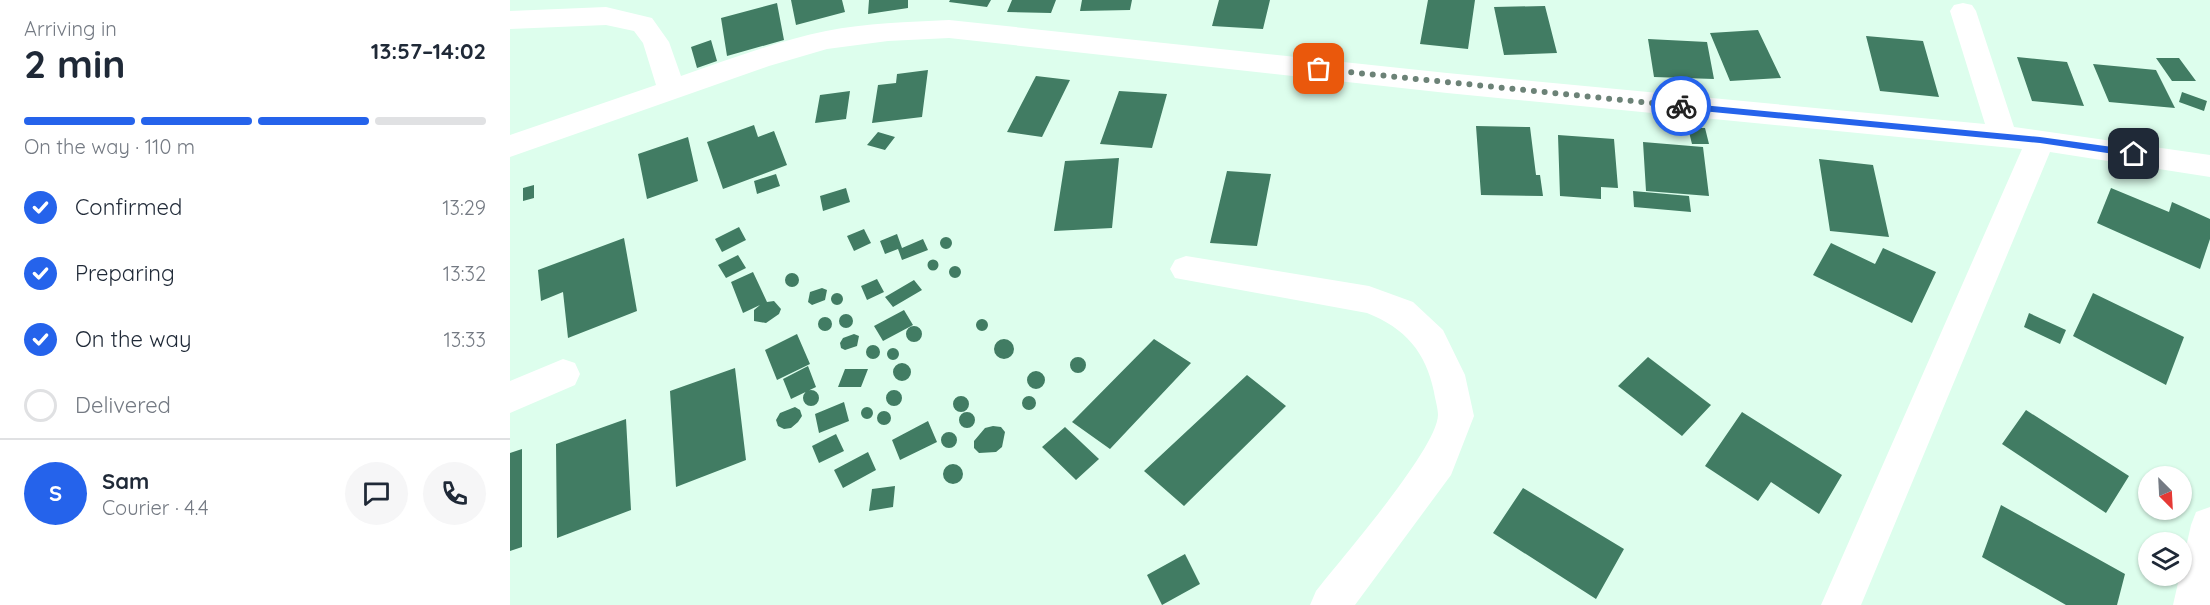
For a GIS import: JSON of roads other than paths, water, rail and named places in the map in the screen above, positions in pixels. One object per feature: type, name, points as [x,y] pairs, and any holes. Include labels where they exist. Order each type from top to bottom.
[{"type":"street","points":[[1964,11],[2003,137]]},
{"type":"street","points":[[510,20],[606,16],[643,24],[656,42],[672,90]]},
{"type":"street","points":[[510,146],[826,40],[888,32],[949,29],[1447,83],[2040,140],[2210,166]]},
{"type":"street","points":[[1841,605],[2040,140]]},
{"type":"street","points":[[1186,269],[1369,300],[1401,312],[1431,340],[1448,375],[1456,416],[1438,463],[1330,605]]},
{"type":"street","points":[[510,397],[563,374]]},
{"type":"street","points":[[2193,605],[2210,525]]}]
